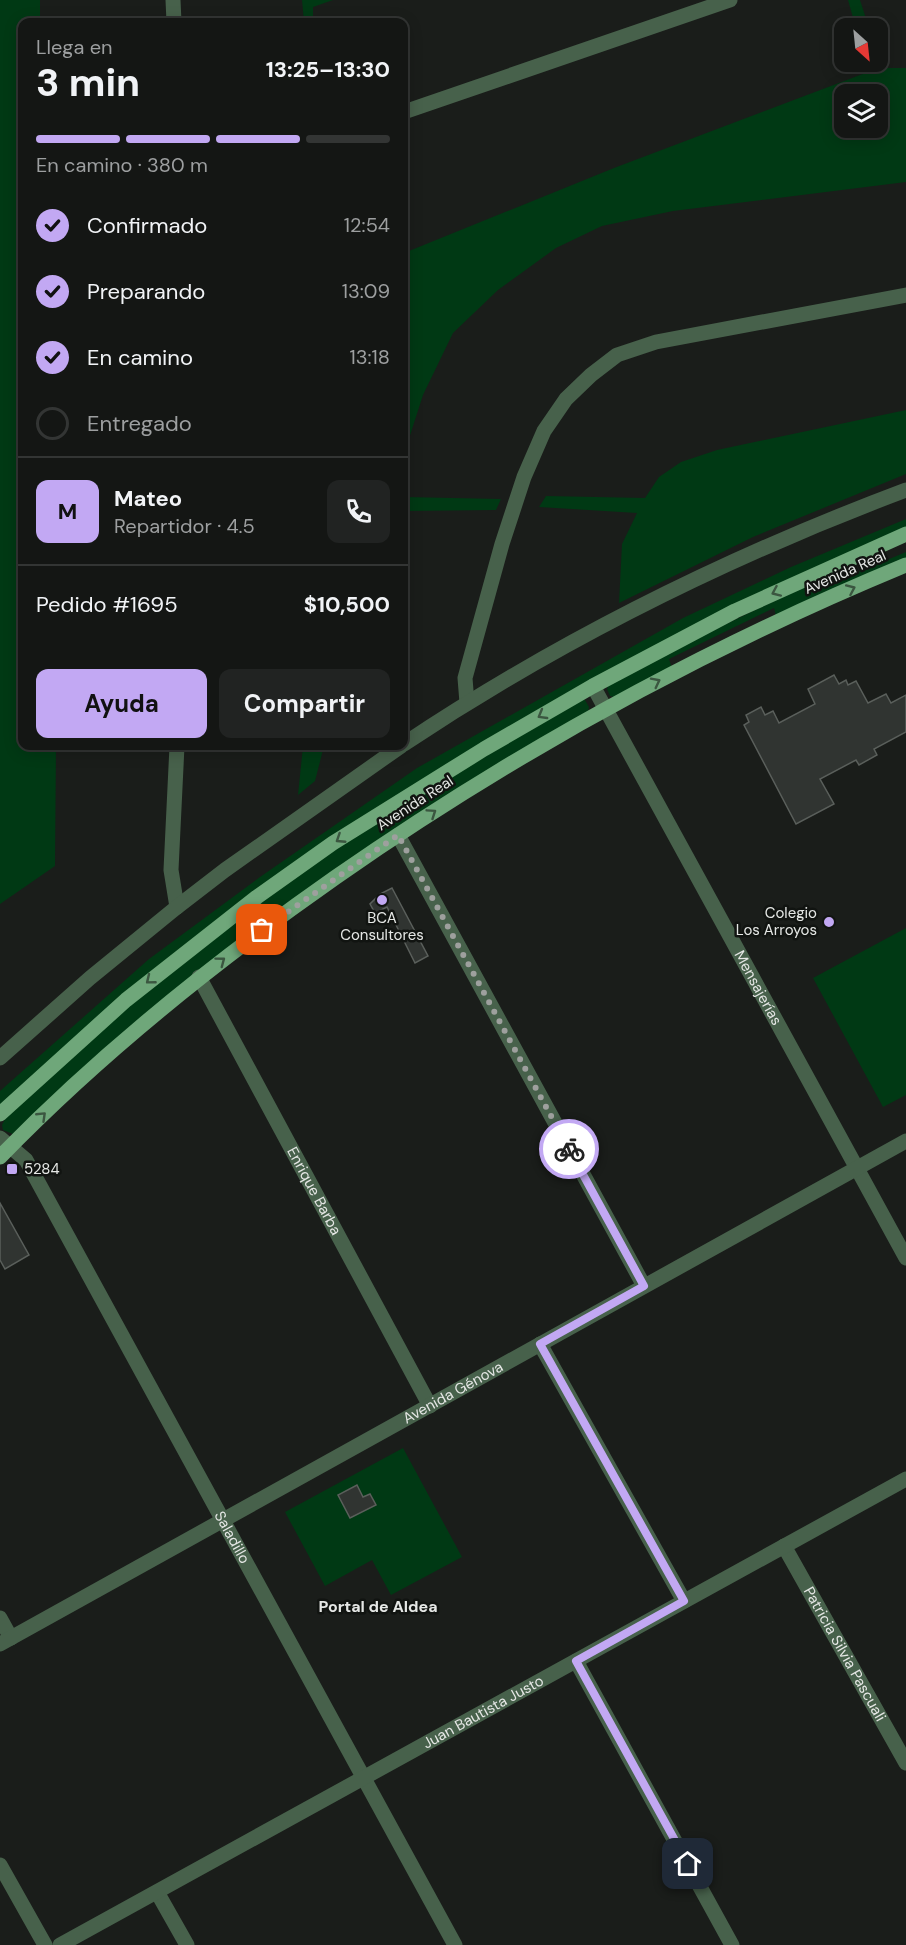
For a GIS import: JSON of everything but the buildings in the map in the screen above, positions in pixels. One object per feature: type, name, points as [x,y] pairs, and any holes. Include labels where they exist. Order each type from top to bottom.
[{"type":"main road","name":"Avenida Real","points":[[0,1114],[126,1000],[257,897],[333,843],[593,686],[735,611],[906,534]]},
{"type":"main road","name":"Avenida Real","points":[[3,1147],[199,977],[312,894],[398,835],[532,750],[635,692],[756,632],[906,565]]},
{"type":"street","points":[[173,0],[174,18]]},
{"type":"street","points":[[408,111],[730,0]]},
{"type":"street","points":[[467,703],[465,678],[502,544],[524,477],[544,431],[566,399],[591,375],[617,355],[656,342],[906,295]]},
{"type":"street","points":[[408,741],[467,703],[597,628],[723,567],[906,490]]},
{"type":"street","name":"Mensajerías","points":[[593,686],[906,1258]]},
{"type":"street","points":[[177,750],[171,870],[177,907]]},
{"type":"street","points":[[0,1058],[90,978],[177,907],[225,870],[395,750]]},
{"type":"street","points":[[398,835],[644,1286]]},
{"type":"street","name":"Enrique Barba","points":[[199,977],[430,1406]]},
{"type":"street","name":"Avenida Génova","points":[[5,1641],[906,1141]]},
{"type":"street","name":"Saladillo","points":[[3,1147],[26,1160],[455,1945]]},
{"type":"street","points":[[540,1344],[684,1601]]},
{"type":"street","name":"Juan Bautista Justo","points":[[60,1945],[906,1479]]},
{"type":"street","name":"Patricia Silvia Pascuali","points":[[784,1546],[906,1763]]},
{"type":"street","points":[[0,1618],[5,1641]]},
{"type":"street","points":[[576,1661],[732,1945]]},
{"type":"street","points":[[0,1865],[45,1945]]},
{"type":"street","points":[[157,1892],[187,1945]]},
{"type":"green space","points":[[0,0],[40,0],[40,18],[18,18],[18,750],[56,750],[55,866],[0,904]]},
{"type":"green space","points":[[302,0],[333,0],[313,7],[313,18],[304,18]]},
{"type":"green space","points":[[848,0],[860,0],[866,18],[853,18]]},
{"type":"green space","points":[[888,68],[906,68],[906,182],[673,211],[602,226],[556,248],[498,290],[453,333],[423,395],[408,442],[408,251],[614,168],[834,85],[834,138],[888,138],[888,84],[836,84],[868,72],[888,72]]},
{"type":"green space","points":[[906,410],[906,474],[753,537],[619,603],[622,544],[637,513],[539,507],[546,496],[645,498],[659,477],[681,462],[717,450]]},
{"type":"green space","points":[[408,497],[501,499],[496,510],[408,511]]},
{"type":"green space","points":[[906,519],[906,534],[593,686],[257,897],[0,1114],[0,1091],[149,959],[260,877],[417,768],[683,618],[791,567]]},
{"type":"green space","points":[[906,552],[906,560],[776,616],[774,608],[669,659],[672,668],[614,697],[610,696],[608,685],[753,611],[842,570],[846,577]]},
{"type":"green space","points":[[581,699],[585,700],[589,707],[588,712],[387,834],[13,1134],[3,1130],[2,1125],[6,1117],[38,1084],[194,949],[370,823]]},
{"type":"green space","points":[[303,750],[323,750],[315,781],[298,795]]},
{"type":"green space","points":[[906,928],[906,1095],[883,1107],[813,978]]},
{"type":"green space","points":[[403,1448],[462,1557],[391,1595],[372,1560],[325,1586],[285,1512]]},
{"type":"way so far","points":[[262,930],[398,835],[569,1149]]},
{"type":"place","name":"BCA Consultores","points":[[382,900]]},
{"type":"place","name":"Colegio Los Arroyos","points":[[829,922]]},
{"type":"place","name":"5284","points":[[12,1169]]},
{"type":"district","name":"Portal de Aldea","points":[[378,1606]]},
{"type":"route","points":[[569,1149],[644,1286],[540,1344],[684,1601],[576,1661],[688,1864]]}]
